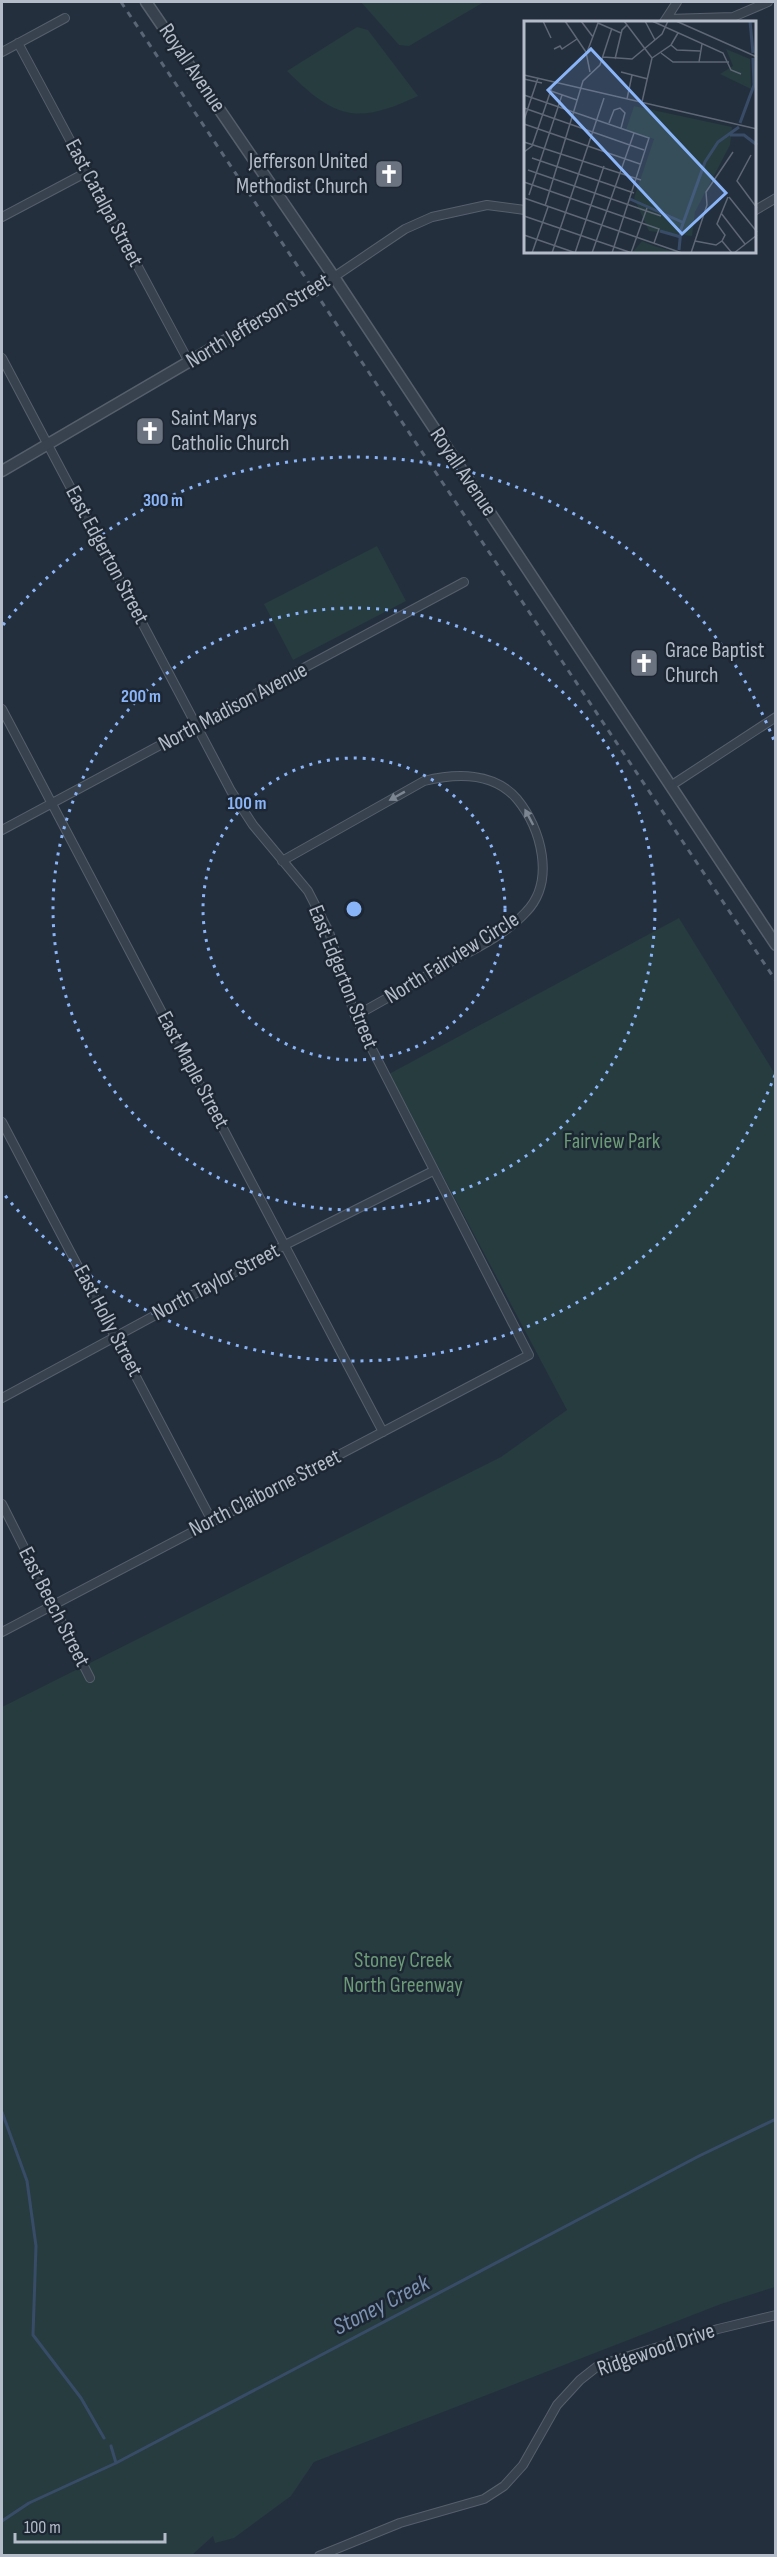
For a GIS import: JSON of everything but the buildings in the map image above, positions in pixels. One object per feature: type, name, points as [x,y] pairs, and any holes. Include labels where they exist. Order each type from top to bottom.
[{"type":"street","name":"Royall Avenue","points":[[146,2],[334,277],[776,945]]},
{"type":"street","points":[[666,21],[677,2]]},
{"type":"street","points":[[666,21],[733,17],[768,2]]},
{"type":"street","points":[[2,52],[65,18]]},
{"type":"street","name":"East Catalpa Street","points":[[18,43],[189,362]]},
{"type":"street","points":[[2,217],[87,172]]},
{"type":"street","points":[[756,210],[776,198]]},
{"type":"street","name":"North Jefferson Street","points":[[2,471],[334,277],[405,229],[432,218],[487,205],[524,210]]},
{"type":"street","name":"East Edgerton Street","points":[[2,358],[231,791],[253,825],[308,891],[329,932],[355,1016],[529,1355]]},
{"type":"street","name":"North Madison Avenue","points":[[2,830],[198,727],[464,582]]},
{"type":"street","name":"East Maple Street","points":[[2,709],[383,1432]]},
{"type":"street","points":[[672,786],[776,717]]},
{"type":"street","name":"North Fairview Circle","points":[[282,861],[424,781],[451,774],[479,777],[508,789],[527,812],[542,844],[542,863],[535,898],[528,911],[506,930],[355,1016]]},
{"type":"street","name":"East Holly Street","points":[[2,1122],[212,1521]]},
{"type":"street","name":"North Taylor Street","points":[[2,1398],[285,1245],[434,1171]]},
{"type":"street","name":"North Claiborne Street","points":[[2,1632],[529,1355]]},
{"type":"street","name":"East Beech Street","points":[[2,1504],[90,1678]]},
{"type":"street","name":"Ridgewood Drive","points":[[319,2556],[400,2523],[484,2499],[504,2486],[523,2465],[557,2405],[580,2380],[599,2365],[697,2335],[776,2315]]},
{"type":"green space","points":[[361,2],[484,2],[409,46],[399,45]]},
{"type":"green space","points":[[357,27],[368,30],[418,96],[379,111],[348,112],[333,108],[319,99],[287,71]]},
{"type":"green space","points":[[377,546],[406,601],[293,660],[264,604]]},
{"type":"green space","name":"Stoney Creek North Greenway","points":[[679,918],[775,1074],[775,2287],[721,2304],[314,2462],[291,2496],[234,2538],[215,2543],[213,2536],[192,2555],[2,2556],[2,1707],[501,1457],[567,1410],[389,1074]]},
{"type":"waterway","points":[[2,2112],[27,2181],[36,2246],[33,2335],[81,2398],[104,2438]]},
{"type":"waterway","name":"Stoney Creek","points":[[2,2521],[29,2503],[116,2463],[699,2156],[776,2119]]},
{"type":"waterway","points":[[111,2446],[116,2463]]},
{"type":"railway","points":[[121,2],[776,981]]},
{"type":"place","name":"Jefferson United Methodist Church","points":[[389,174]]},
{"type":"place","name":"Saint Marys Catholic Church","points":[[150,431]]},
{"type":"place","name":"Grace Baptist Church","points":[[644,663]]},
{"type":"park label","name":"Fairview Park","points":[[612,1141]]}]
